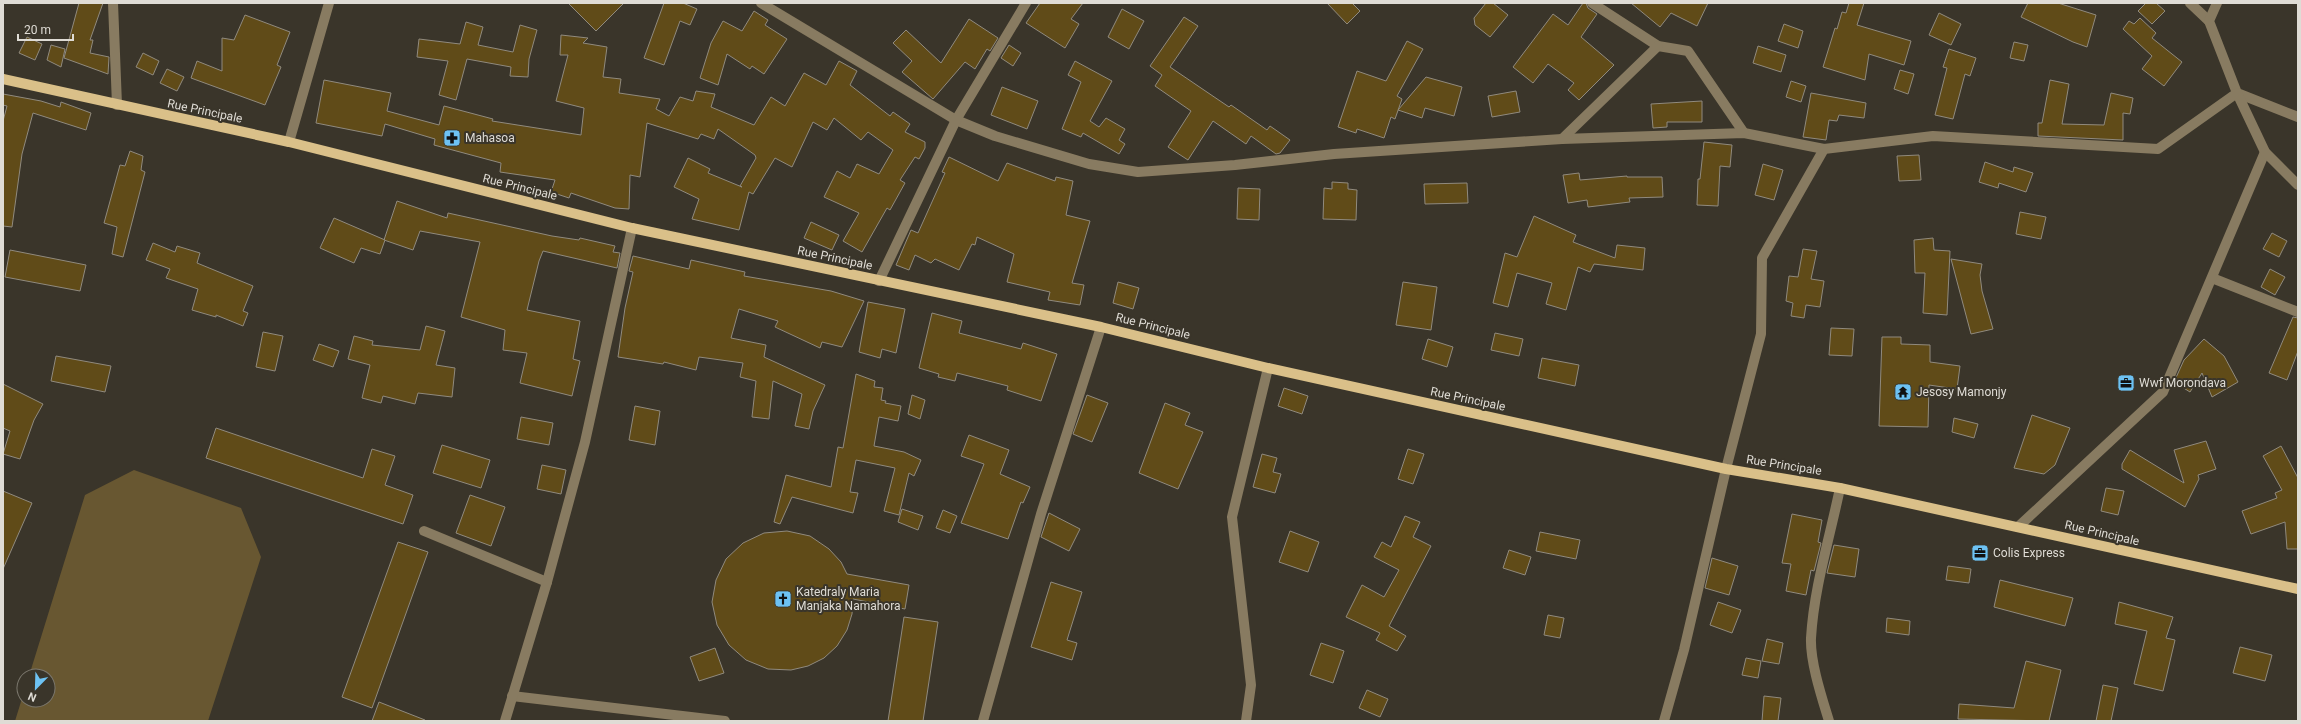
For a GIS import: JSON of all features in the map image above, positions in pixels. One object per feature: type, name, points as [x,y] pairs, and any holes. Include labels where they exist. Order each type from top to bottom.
[{"type":"main road","name":"Rue Principale","points":[[3,79],[289,142],[632,228],[1101,327],[1268,368],[1726,469],[1840,488],[2298,589]]},
{"type":"street","points":[[113,3],[117,105]]},
{"type":"street","points":[[289,142],[329,3]]},
{"type":"street","points":[[761,3],[956,120],[995,136],[1089,164],[1138,172],[1235,165],[1334,154],[1562,139],[1744,133],[1824,148],[1933,136],[2158,148],[2237,93]]},
{"type":"street","points":[[879,281],[956,120],[1026,3]]},
{"type":"street","points":[[1592,3],[1658,46],[1688,51],[1744,133]]},
{"type":"street","points":[[2190,3],[2209,21],[2237,93],[2265,152],[2298,185]]},
{"type":"street","points":[[2209,21],[2217,3]]},
{"type":"street","points":[[1562,139],[1658,46]]},
{"type":"street","points":[[2237,93],[2298,117]]},
{"type":"street","points":[[1664,721],[1684,650],[1726,469],[1762,334],[1762,258],[1824,148]]},
{"type":"street","points":[[2018,527],[2163,392],[2265,152]]},
{"type":"street","points":[[504,721],[547,582],[585,442],[632,228]]},
{"type":"street","points":[[2212,278],[2298,312]]},
{"type":"street","points":[[983,721],[1041,514],[1101,327]]},
{"type":"street","points":[[1246,721],[1251,685],[1232,517],[1268,368]]},
{"type":"street","points":[[1829,721],[1818,683],[1811,639],[1825,548],[1832,530],[1840,488]]},
{"type":"street","points":[[424,531],[547,582]]},
{"type":"street","points":[[512,696],[726,721]]},
{"type":"shaded area","points":[[134,470],[241,508],[261,557],[208,721],[15,721],[19,708],[56,708],[56,668],[31,668],[85,495]]},
{"type":"building","points":[[79,3],[103,3],[90,40],[93,40],[90,53],[109,57],[108,74],[64,58]]},
{"type":"building","points":[[568,3],[624,3],[596,31]]},
{"type":"building","points":[[664,3],[683,3],[697,9],[690,25],[680,21],[664,65],[644,58]]},
{"type":"building","points":[[1040,3],[1083,3],[1071,19],[1079,24],[1065,48],[1026,23]]},
{"type":"building","points":[[1327,3],[1352,3],[1360,11],[1347,24]]},
{"type":"building","points":[[1486,3],[1493,3],[1508,15],[1490,37],[1475,25],[1474,18]]},
{"type":"building","points":[[1583,3],[1586,3],[1588,8],[1597,14],[1581,37],[1614,65],[1579,100],[1568,90],[1574,83],[1548,64],[1533,83],[1513,67],[1553,14],[1568,25]]},
{"type":"building","points":[[1631,3],[1708,3],[1697,26],[1671,13],[1660,27]]},
{"type":"building","points":[[1849,3],[1864,3],[1857,25],[1911,41],[1904,65],[1869,54],[1865,80],[1823,67],[1835,28],[1837,29],[1842,12],[1846,13]]},
{"type":"building","points":[[2028,3],[2058,3],[2096,15],[2087,47],[2073,42],[2021,17]]},
{"type":"building","points":[[2146,3],[2156,3],[2165,11],[2152,24],[2138,11]]},
{"type":"building","points":[[1122,9],[1144,21],[1129,49],[1108,37]]},
{"type":"building","points":[[754,11],[768,20],[765,25],[787,39],[764,74],[752,66],[750,69],[727,54],[718,85],[700,78],[711,43],[723,21],[742,31]]},
{"type":"building","points":[[1939,13],[1961,24],[1951,45],[1929,35]]},
{"type":"building","points":[[245,15],[290,32],[277,65],[281,67],[265,105],[191,78],[197,61],[222,71],[222,38],[234,40]]},
{"type":"building","points":[[1184,17],[1198,26],[1170,67],[1229,107],[1231,105],[1267,130],[1270,126],[1290,140],[1280,153],[1276,154],[1251,136],[1246,144],[1213,121],[1188,160],[1168,147],[1191,111],[1155,86],[1162,75],[1150,66]]},
{"type":"building","points":[[2140,18],[2156,33],[2152,38],[2182,62],[2164,86],[2142,69],[2152,56],[2123,29],[2129,21],[2134,24]]},
{"type":"building","points":[[969,19],[998,38],[990,51],[987,49],[975,69],[965,62],[933,99],[902,72],[912,61],[893,43],[906,30],[941,63]]},
{"type":"building","points":[[466,22],[483,27],[478,45],[513,52],[520,25],[537,30],[529,59],[528,77],[510,76],[511,67],[467,59],[456,100],[439,95],[448,61],[417,57],[419,39],[460,44]]},
{"type":"building","points":[[1784,24],[1803,31],[1798,48],[1778,41]]},
{"type":"building","points":[[561,35],[588,38],[583,43],[607,47],[603,77],[621,79],[619,93],[660,99],[656,109],[669,116],[680,97],[693,101],[696,91],[715,94],[711,107],[754,125],[771,97],[785,106],[804,73],[826,85],[839,61],[857,71],[850,85],[890,116],[893,112],[910,124],[905,132],[925,142],[925,148],[919,159],[915,157],[900,180],[905,183],[890,210],[887,208],[862,252],[843,241],[859,213],[824,197],[837,171],[850,178],[857,164],[879,174],[893,150],[868,132],[861,140],[834,118],[827,130],[813,122],[792,167],[775,158],[753,194],[749,192],[739,230],[692,219],[699,199],[674,187],[688,158],[710,169],[708,173],[742,187],[740,186],[756,158],[755,155],[718,129],[714,139],[701,134],[698,139],[647,123],[640,177],[630,175],[629,209],[615,208],[571,193],[569,198],[551,192],[555,180],[500,172],[501,163],[434,145],[435,139],[385,124],[382,136],[316,123],[324,80],[391,93],[387,111],[439,125],[444,106],[493,119],[492,121],[581,135],[584,108],[556,101],[568,55],[560,55]]},
{"type":"building","points":[[27,37],[42,44],[35,60],[19,53]]},
{"type":"building","points":[[1407,41],[1423,49],[1397,96],[1402,99],[1395,119],[1391,117],[1384,138],[1357,129],[1356,133],[1338,127],[1357,71],[1386,81]]},
{"type":"building","points":[[2014,42],[2028,45],[2024,61],[2010,58]]},
{"type":"building","points":[[51,45],[65,49],[61,67],[47,60]]},
{"type":"building","points":[[1009,45],[1021,53],[1013,66],[1001,58]]},
{"type":"building","points":[[1758,46],[1786,55],[1781,72],[1753,63]]},
{"type":"building","points":[[1949,49],[1976,58],[1970,76],[1965,74],[1953,119],[1935,115],[1947,68],[1943,67]]},
{"type":"building","points":[[143,53],[159,61],[153,75],[136,67]]},
{"type":"building","points":[[1075,61],[1112,81],[1090,121],[1099,127],[1106,118],[1125,129],[1119,140],[1125,144],[1119,154],[1083,133],[1081,137],[1062,129],[1081,82],[1068,75]]},
{"type":"building","points":[[167,69],[184,77],[177,91],[160,83]]},
{"type":"building","points":[[1900,70],[1914,74],[1908,94],[1894,89]]},
{"type":"building","points":[[1426,77],[1462,87],[1454,116],[1425,108],[1422,118],[1398,110]]},
{"type":"building","points":[[2050,80],[2069,84],[2062,124],[2104,125],[2111,93],[2133,98],[2130,114],[2123,113],[2123,140],[2038,136],[2038,123],[2042,123]]},
{"type":"building","points":[[1791,81],[1806,86],[1801,102],[1786,97]]},
{"type":"building","points":[[1002,87],[1038,101],[1027,129],[991,115]]},
{"type":"building","points":[[1516,91],[1520,112],[1492,117],[1488,96]]},
{"type":"building","points":[[1811,93],[1866,103],[1864,118],[1839,115],[1837,121],[1829,120],[1826,140],[1803,137]]},
{"type":"building","points":[[3,94],[41,101],[60,107],[61,102],[91,113],[86,130],[33,113],[22,154],[12,227],[3,226],[3,121],[7,106],[3,105]]},
{"type":"building","points":[[1702,101],[1702,122],[1667,122],[1667,127],[1653,128],[1651,104]]},
{"type":"building","points":[[1704,142],[1732,145],[1730,167],[1720,166],[1718,206],[1697,205],[1698,179],[1700,179]]},
{"type":"building","points":[[130,151],[143,156],[141,170],[145,172],[123,257],[112,254],[117,227],[104,223],[120,165],[125,166]]},
{"type":"building","points":[[1919,155],[1921,180],[1899,181],[1897,156]]},
{"type":"building","points":[[949,157],[998,181],[1007,163],[1055,181],[1056,177],[1073,181],[1066,215],[1090,221],[1072,283],[1084,285],[1080,305],[1048,300],[1050,292],[1007,282],[1014,254],[977,237],[975,245],[972,244],[959,270],[935,259],[931,263],[915,255],[909,270],[896,265],[911,230],[918,233],[945,173],[942,172]]},
{"type":"building","points":[[1985,162],[2013,172],[2014,167],[2033,173],[2026,192],[1999,183],[1998,188],[1979,182]]},
{"type":"building","points":[[1763,164],[1783,170],[1774,200],[1755,195]]},
{"type":"building","points":[[1579,173],[1580,180],[1627,176],[1662,177],[1663,197],[1629,198],[1630,202],[1588,207],[1587,200],[1568,203],[1563,175]]},
{"type":"building","points":[[1332,182],[1348,183],[1348,189],[1357,190],[1356,220],[1323,219],[1324,188],[1332,189]]},
{"type":"building","points":[[1467,183],[1468,203],[1425,204],[1424,184]]},
{"type":"building","points":[[1238,188],[1260,189],[1259,220],[1237,219]]},
{"type":"building","points":[[397,201],[447,218],[448,213],[552,236],[579,240],[580,238],[615,246],[613,252],[620,253],[617,268],[543,251],[539,261],[527,310],[580,321],[573,359],[580,361],[572,396],[520,383],[527,353],[503,350],[505,330],[461,317],[480,242],[420,231],[413,250],[384,240]]},
{"type":"building","points":[[2020,212],[2046,217],[2041,239],[2016,234]]},
{"type":"building","points":[[1534,216],[1576,235],[1573,242],[1615,258],[1617,245],[1645,248],[1643,270],[1594,264],[1590,272],[1578,267],[1566,310],[1546,304],[1552,283],[1517,273],[1508,307],[1493,303],[1505,253],[1517,257]]},
{"type":"building","points":[[334,218],[385,240],[380,254],[361,248],[354,263],[320,248]]},
{"type":"building","points":[[811,222],[839,235],[832,250],[804,238]]},
{"type":"building","points":[[2272,233],[2287,241],[2279,257],[2263,249]]},
{"type":"building","points":[[1933,238],[1934,250],[1950,251],[1947,315],[1923,313],[1925,273],[1915,273],[1914,240]]},
{"type":"building","points":[[153,243],[175,252],[177,246],[200,253],[197,263],[253,286],[243,311],[248,313],[243,326],[216,315],[216,317],[192,310],[198,289],[166,278],[170,269],[146,260]]},
{"type":"building","points":[[1803,249],[1817,251],[1811,279],[1824,281],[1820,307],[1806,305],[1804,318],[1791,316],[1793,303],[1786,301],[1789,276],[1798,277]]},
{"type":"building","points":[[10,250],[86,265],[80,291],[5,277]]},
{"type":"building","points":[[633,256],[689,269],[691,260],[745,272],[744,276],[831,291],[864,301],[842,347],[822,342],[820,348],[775,327],[778,321],[739,309],[731,338],[766,345],[764,357],[825,385],[813,411],[809,429],[795,426],[802,394],[773,381],[769,419],[752,417],[756,381],[740,377],[743,363],[699,357],[696,370],[664,362],[663,364],[618,357],[625,308],[633,272],[629,271]]},
{"type":"building","points":[[1951,259],[1982,264],[1980,275],[1982,291],[1993,329],[1971,334]]},
{"type":"building","points":[[2270,269],[2285,277],[2275,295],[2261,287]]},
{"type":"building","points":[[1118,282],[1139,288],[1133,309],[1113,303]]},
{"type":"building","points":[[1403,282],[1437,287],[1431,330],[1396,325]]},
{"type":"building","points":[[868,302],[905,309],[896,353],[882,349],[880,358],[859,352]]},
{"type":"building","points":[[932,313],[962,321],[959,333],[1021,349],[1023,343],[1057,354],[1041,401],[1007,390],[1008,386],[957,373],[955,381],[938,377],[939,374],[919,368]]},
{"type":"building","points":[[2293,317],[2298,318],[2298,351],[2287,380],[2269,373]]},
{"type":"building","points":[[426,326],[445,331],[436,365],[455,368],[452,397],[418,393],[415,404],[383,396],[381,403],[362,398],[370,365],[348,359],[354,336],[373,341],[372,345],[420,350]]},
{"type":"building","points":[[1831,328],[1854,329],[1852,356],[1829,355]]},
{"type":"building","points":[[263,332],[283,336],[275,371],[256,367]]},
{"type":"building","points":[[1495,333],[1523,339],[1519,356],[1491,350]]},
{"type":"building","points":[[1882,337],[1901,337],[1901,344],[1930,345],[1930,362],[1960,366],[1957,389],[1929,385],[1928,427],[1879,426]]},
{"type":"building","points":[[1428,339],[1453,347],[1447,367],[1422,359]]},
{"type":"building","points":[[2204,339],[2224,356],[2238,382],[2212,397],[2202,373],[2190,392],[2174,382],[2184,360]]},
{"type":"building","points":[[319,344],[339,351],[333,367],[313,360]]},
{"type":"building","points":[[56,356],[111,366],[105,392],[51,381]]},
{"type":"building","points":[[1542,358],[1579,365],[1575,386],[1538,378]]},
{"type":"building","points":[[856,374],[875,381],[874,387],[883,388],[881,400],[886,401],[885,403],[901,406],[898,421],[879,417],[874,446],[904,452],[921,460],[914,476],[909,473],[899,515],[884,511],[895,468],[856,460],[850,492],[858,493],[853,513],[792,497],[780,524],[774,522],[786,475],[831,487],[838,447],[843,448]]},
{"type":"building","points":[[3,384],[43,404],[34,420],[20,459],[3,454],[10,431],[3,428]]},
{"type":"building","points":[[1284,388],[1308,396],[1302,414],[1278,406]]},
{"type":"building","points":[[912,395],[925,400],[920,419],[908,414]]},
{"type":"building","points":[[1087,395],[1108,403],[1092,442],[1073,434]]},
{"type":"building","points":[[1165,403],[1190,413],[1185,425],[1203,432],[1178,489],[1139,473]]},
{"type":"building","points":[[635,406],[660,411],[655,445],[629,440]]},
{"type":"building","points":[[2032,415],[2070,428],[2055,465],[2044,474],[2014,468]]},
{"type":"building","points":[[521,417],[553,423],[549,445],[517,439]]},
{"type":"building","points":[[1954,418],[1978,424],[1974,438],[1952,432]]},
{"type":"building","points":[[216,428],[363,478],[372,449],[395,456],[385,485],[413,495],[403,524],[206,458]]},
{"type":"building","points":[[969,435],[1009,450],[1000,474],[1030,487],[1023,503],[1021,502],[1008,539],[961,523],[984,464],[961,456]]},
{"type":"building","points":[[2206,441],[2216,469],[2198,475],[2199,479],[2185,507],[2122,469],[2122,464],[2130,450],[2184,483],[2174,450]]},
{"type":"building","points":[[442,445],[490,460],[481,488],[433,473]]},
{"type":"building","points":[[2281,446],[2298,478],[2298,549],[2287,549],[2285,522],[2251,534],[2242,511],[2277,498],[2275,493],[2282,490],[2263,456]]},
{"type":"building","points":[[1408,449],[1424,454],[1413,484],[1398,479]]},
{"type":"building","points":[[1262,454],[1277,458],[1273,472],[1281,474],[1275,493],[1253,487]]},
{"type":"building","points":[[542,465],[566,470],[561,494],[537,489]]},
{"type":"building","points":[[2106,488],[2124,491],[2118,515],[2101,511]]},
{"type":"building","points":[[3,491],[32,503],[3,569]]},
{"type":"building","points":[[470,495],[505,507],[491,546],[456,533]]},
{"type":"building","points":[[902,509],[923,516],[918,530],[898,522]]},
{"type":"building","points":[[943,510],[957,516],[950,533],[936,528]]},
{"type":"building","points":[[1049,513],[1080,529],[1069,551],[1041,537]]},
{"type":"building","points":[[1792,514],[1822,520],[1818,542],[1821,543],[1814,571],[1811,570],[1806,595],[1786,591],[1791,564],[1782,563]]},
{"type":"building","points":[[1405,516],[1420,522],[1413,537],[1431,546],[1389,626],[1406,636],[1397,651],[1376,640],[1380,633],[1346,617],[1362,585],[1384,597],[1399,570],[1374,557],[1382,542],[1391,547]]},
{"type":"building","name":"Katedraly Maria Manjaka Namahora","points":[[787,531],[810,536],[829,549],[841,562],[847,574],[909,585],[905,609],[853,599],[852,614],[847,630],[837,646],[824,658],[808,666],[791,670],[768,669],[746,660],[729,645],[717,625],[712,602],[716,580],[726,559],[743,543],[764,533]]},
{"type":"building","points":[[1290,531],[1319,542],[1308,572],[1279,562]]},
{"type":"building","points":[[1540,532],[1580,540],[1576,559],[1536,551]]},
{"type":"building","points":[[398,542],[428,552],[372,708],[342,697]]},
{"type":"building","points":[[1834,545],[1859,549],[1855,577],[1827,573]]},
{"type":"building","points":[[1509,550],[1531,557],[1525,575],[1503,568]]},
{"type":"building","points":[[1712,558],[1738,566],[1729,595],[1705,588]]},
{"type":"building","points":[[1948,566],[1971,569],[1969,583],[1946,580]]},
{"type":"building","points":[[2000,580],[2073,598],[2065,626],[1994,607]]},
{"type":"building","points":[[1051,582],[1082,592],[1067,640],[1077,643],[1072,660],[1031,647]]},
{"type":"building","points":[[1718,602],[1741,610],[1732,633],[1710,625]]},
{"type":"building","points":[[2119,602],[2173,617],[2166,638],[2175,640],[2163,691],[2134,684],[2147,631],[2115,624]]},
{"type":"building","points":[[1548,615],[1564,618],[1560,638],[1544,635]]},
{"type":"building","points":[[904,617],[938,622],[923,721],[888,721]]},
{"type":"building","points":[[1887,618],[1910,621],[1909,635],[1886,632]]},
{"type":"building","points":[[1767,639],[1783,643],[1779,664],[1762,661]]},
{"type":"building","points":[[1321,643],[1344,651],[1333,683],[1310,675]]},
{"type":"building","points":[[2240,647],[2272,655],[2265,681],[2233,673]]},
{"type":"building","points":[[715,648],[724,673],[699,681],[690,657]]},
{"type":"building","points":[[1746,658],[1761,661],[1758,678],[1742,675]]},
{"type":"building","points":[[2026,661],[2061,670],[2049,721],[1958,719],[1959,704],[2014,708]]},
{"type":"building","points":[[2103,685],[2118,688],[2111,721],[2096,721]]},
{"type":"building","points":[[1367,690],[1388,699],[1380,717],[1359,708]]},
{"type":"building","points":[[1764,696],[1781,698],[1778,721],[1762,721]]},
{"type":"building","points":[[379,702],[425,720],[372,721]]},
{"type":"place","name":"Mahasoa","points":[[452,138]]},
{"type":"place","name":"Wwf Morondava","points":[[2126,383]]},
{"type":"place","name":"Jesosy Mamonjy","points":[[1903,392]]},
{"type":"place","name":"Colis Express","points":[[1980,553]]},
{"type":"place","name":"Katedraly Maria Manjaka Namahora","points":[[783,599]]}]
